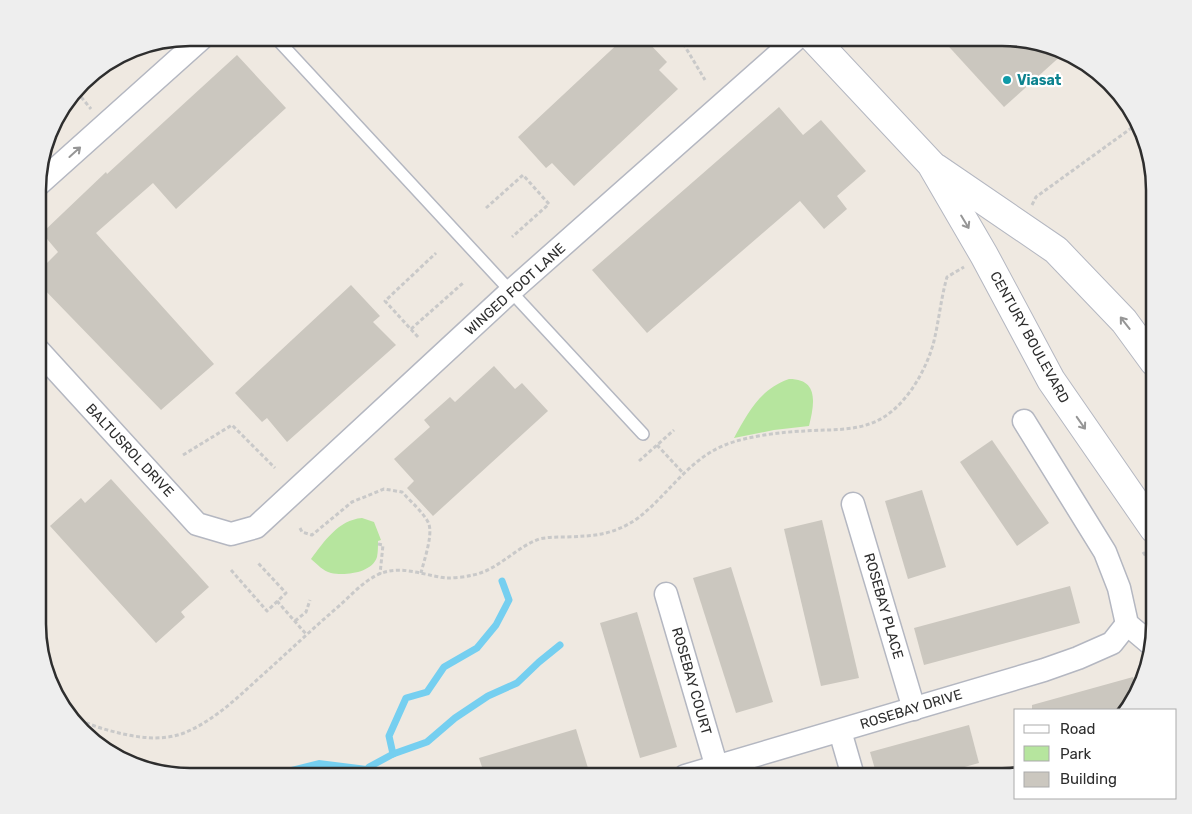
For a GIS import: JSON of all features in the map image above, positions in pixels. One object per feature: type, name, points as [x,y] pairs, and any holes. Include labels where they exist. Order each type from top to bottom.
[{"type":"street","name":"WINGED FOOT LANE","points":[[231,534],[256,527],[511,291],[788,46]]},
{"type":"street","name":"CENTURY BOULEVARD","points":[[821,46],[931,164],[1056,250],[1091,284],[1124,321],[1145,350]]},
{"type":"street","points":[[47,177],[192,47]]},
{"type":"street","name":"CENTURY BOULEVARD","points":[[931,164],[984,255],[1051,380],[1145,516]]},
{"type":"street","name":"BALTUSROL DRIVE","points":[[46,359],[198,524],[231,534]]},
{"type":"street","points":[[1024,421],[1104,552],[1119,588],[1128,624],[1144,638]]},
{"type":"street","name":"ROSEBAY PLACE","points":[[853,504],[914,708]]},
{"type":"street","name":"ROSEBAY COURT","points":[[666,594],[717,767]]},
{"type":"street","name":"ROSEBAY DRIVE","points":[[719,767],[1078,658],[1112,642],[1128,624]]},
{"type":"street","points":[[840,731],[850,767]]},
{"type":"lane","points":[[284,47],[643,434]]},
{"type":"path","points":[[685,46],[705,80]]},
{"type":"path","points":[[81,97],[95,113]]},
{"type":"path","points":[[1021,225],[1036,197],[1131,128]]},
{"type":"path","points":[[486,208],[523,175],[549,204],[512,237]]},
{"type":"path","points":[[418,337],[385,301],[436,254]]},
{"type":"path","points":[[83,720],[96,727],[134,737],[158,738],[182,733],[226,709],[306,634],[351,595],[380,574],[395,570],[421,572],[448,578],[473,576],[486,571],[528,544],[543,538],[594,536],[614,531],[639,517],[704,456],[726,444],[765,435],[802,431],[854,429],[886,416],[911,391],[929,357],[947,277],[984,255]]},
{"type":"path","points":[[410,329],[463,283]]},
{"type":"path","points":[[183,455],[232,425],[275,468]]},
{"type":"path","points":[[657,445],[684,474]]},
{"type":"path","points":[[300,528],[307,534],[312,535],[352,502],[384,489],[402,492],[427,521],[430,528],[421,572]]},
{"type":"path","points":[[378,544],[383,545],[380,574]]},
{"type":"path","points":[[231,570],[267,611],[286,593],[258,563]]},
{"type":"path","points":[[295,621],[306,612],[310,600]]},
{"type":"path","points":[[277,601],[306,634]]},
{"type":"green space","points":[[789,379],[806,383],[810,388],[813,402],[809,426],[774,430],[734,438],[750,411],[763,395],[779,383]]},
{"type":"green space","points":[[362,518],[374,522],[381,540],[378,541],[377,557],[370,567],[357,572],[337,574],[325,571],[311,559],[339,527]]},
{"type":"water","points":[[319,760],[381,768],[287,768]]},
{"type":"building","points":[[615,46],[652,46],[667,62],[659,70],[678,89],[574,186],[552,163],[546,168],[518,137]]},
{"type":"building","name":"Viasat","points":[[948,46],[1020,47],[1059,58],[1004,107]]},
{"type":"building","points":[[237,55],[286,108],[176,209],[153,183],[96,233],[214,364],[161,410],[46,291],[46,264],[58,252],[46,238],[46,229],[106,172],[107,174]]},
{"type":"building","points":[[779,107],[803,135],[821,120],[866,171],[837,196],[847,209],[824,229],[800,201],[647,333],[592,270]]},
{"type":"building","points":[[351,285],[380,316],[373,322],[396,345],[287,442],[267,418],[262,422],[235,393]]},
{"type":"building","points":[[494,366],[515,389],[522,383],[548,411],[433,516],[407,488],[414,481],[394,459],[430,427],[424,420],[450,397],[455,402]]},
{"type":"building","points":[[992,440],[1049,523],[1017,546],[960,462]]},
{"type":"building","points":[[111,479],[209,587],[181,612],[185,617],[156,643],[50,526],[81,498],[85,503]]},
{"type":"building","points":[[922,490],[946,567],[908,579],[885,501]]},
{"type":"building","points":[[822,520],[859,678],[821,686],[784,529]]},
{"type":"building","points":[[731,567],[773,702],[736,713],[693,578]]},
{"type":"building","points":[[1070,586],[1080,623],[924,665],[914,628]]},
{"type":"building","points":[[637,612],[677,747],[640,758],[600,623]]},
{"type":"building","points":[[1133,677],[1134,680],[1117,709],[1032,709],[1032,705]]},
{"type":"building","points":[[969,725],[979,763],[964,767],[874,767],[870,752]]},
{"type":"building","points":[[576,729],[588,768],[482,768],[479,758]]},
{"type":"waterway","points":[[393,754],[389,736],[406,698],[427,692],[444,667],[477,648],[496,625],[509,600],[502,581]]},
{"type":"waterway","points":[[369,767],[393,754],[427,742],[455,718],[488,696],[517,683],[560,645]]},
{"type":"place","name":"Viasat","points":[[1007,80]]}]
